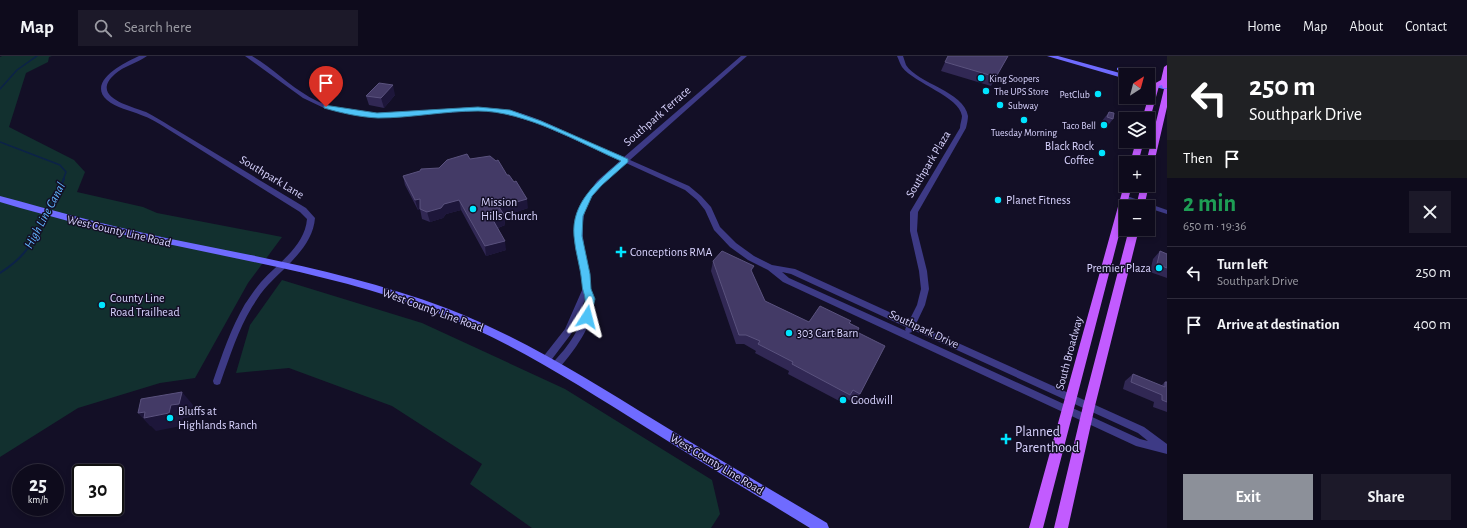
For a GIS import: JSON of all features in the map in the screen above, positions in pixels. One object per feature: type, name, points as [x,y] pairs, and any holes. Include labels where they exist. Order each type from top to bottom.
[{"type":"main road","points":[[1050,56],[1119,75]]},
{"type":"main road","points":[[1068,56],[1119,69]]},
{"type":"main road","points":[[1151,156],[1166,86],[1167,67]]},
{"type":"main road","points":[[1155,80],[1166,86]]},
{"type":"main road","points":[[1155,88],[1156,85],[1166,86]]},
{"type":"main road","name":"South Broadway","points":[[1036,528],[1126,192]]},
{"type":"main road","name":"West County Line Road","points":[[0,199],[62,218],[342,279],[439,310],[485,328],[551,363],[822,528]]},
{"type":"main road","points":[[1061,528],[1088,412],[1132,236]]},
{"type":"street","name":"Southpark Lane","points":[[144,56],[121,67],[110,76],[104,85],[104,89],[105,95],[111,101],[148,115],[308,214],[311,222],[306,236],[250,302],[235,331],[217,381]]},
{"type":"street","name":"Southpark Drive","points":[[248,56],[305,97],[326,107],[342,111],[377,116],[478,109],[510,112],[538,122],[687,188],[702,201],[717,228],[729,242],[743,253],[771,268],[786,280],[1068,409],[1088,412]]},
{"type":"street","name":"Southpark Terrace","points":[[551,363],[568,352],[583,326],[590,304],[590,299],[586,289],[585,274],[578,236],[578,223],[581,210],[586,200],[594,189],[744,56]]},
{"type":"street","name":"Southpark Plaza","points":[[900,56],[904,66],[912,73],[948,95],[956,102],[963,111],[965,119],[963,128],[914,212],[913,228],[925,286],[921,305],[906,334]]},
{"type":"street","points":[[1125,198],[1129,200]]},
{"type":"street","points":[[1155,209],[1167,212]]},
{"type":"street","name":"Southpark Drive","points":[[771,268],[792,271],[911,325],[1071,398],[1088,412]]},
{"type":"street","points":[[1088,412],[1139,443],[1167,449]]},
{"type":"green space","points":[[52,56],[49,57],[48,62],[26,73],[9,127],[74,160],[85,172],[77,192],[143,207],[157,213],[282,237],[248,283],[195,378],[160,383],[78,408],[0,457],[0,57]]},
{"type":"green space","points":[[282,280],[422,323],[565,389],[712,480],[720,514],[711,528],[532,528],[470,484],[482,464],[392,406],[289,368],[236,373],[250,325]]},
{"type":"building","points":[[948,56],[1008,56],[996,77],[945,62]]},
{"type":"building","points":[[379,83],[393,85],[381,98],[366,96]]},
{"type":"building","points":[[1109,112],[1114,113],[1113,119],[1107,117]]},
{"type":"building","name":"Mission Hills Church","points":[[467,154],[470,159],[490,156],[496,161],[498,160],[507,175],[509,175],[514,182],[516,181],[527,199],[499,207],[504,215],[493,220],[505,241],[485,246],[459,200],[444,204],[441,208],[427,212],[420,209],[420,199],[415,200],[403,176],[420,171],[421,169],[439,168],[447,160]]},
{"type":"building","name":"303 Cart Barn","points":[[722,251],[754,266],[751,270],[765,301],[809,322],[820,306],[851,321],[849,323],[859,328],[857,332],[885,346],[860,394],[853,390],[850,395],[792,364],[793,362],[758,344],[760,341],[746,335],[739,335],[713,261]]},
{"type":"building","points":[[1160,251],[1167,254],[1167,268],[1157,264]]},
{"type":"building","points":[[1133,374],[1165,387],[1165,382],[1167,382],[1167,402],[1162,400],[1162,395],[1131,382]]},
{"type":"building","points":[[182,392],[179,404],[171,405],[169,413],[144,418],[145,412],[138,413],[141,399]]},
{"type":"waterway","name":"High Line Canal","points":[[0,89],[17,70],[37,56]]},
{"type":"waterway","name":"High Line Canal","points":[[0,142],[60,165],[66,172],[63,180]]},
{"type":"waterway","name":"High Line Canal","points":[[49,210],[64,179]]},
{"type":"waterway","name":"High Line Canal","points":[[0,273],[23,254],[33,240],[47,214]]},
{"type":"place","name":"King Soopers","points":[[981,78]]},
{"type":"place","name":"The UPS Store","points":[[986,91]]},
{"type":"place","name":"PetClub","points":[[1098,94]]},
{"type":"place","name":"Subway","points":[[1000,105]]},
{"type":"place","name":"Tuesday Morning","points":[[1024,120]]},
{"type":"place","name":"Taco Bell","points":[[1104,125]]},
{"type":"place","name":"Black Rock Coffee","points":[[1102,153]]},
{"type":"place","name":"Planet Fitness","points":[[998,200]]},
{"type":"place","name":"Mission Hills Church","points":[[473,209]]},
{"type":"place","name":"Conceptions RMA","points":[[621,252]]},
{"type":"place","name":"Premier Plaza","points":[[1159,268]]},
{"type":"place","name":"County Line Road Trailhead","points":[[102,305]]},
{"type":"place","name":"303 Cart Barn","points":[[789,333]]},
{"type":"place","name":"Goodwill","points":[[843,400]]},
{"type":"place","name":"Bluffs at Highlands Ranch","points":[[170,418]]},
{"type":"place","name":"Planned Parenthood","points":[[1006,439]]},
{"type":"route","points":[[326,107],[377,116],[478,109],[510,112],[524,116],[626,160],[599,183],[589,195],[579,216],[578,236],[585,274],[586,289],[590,299],[587,317]]}]
